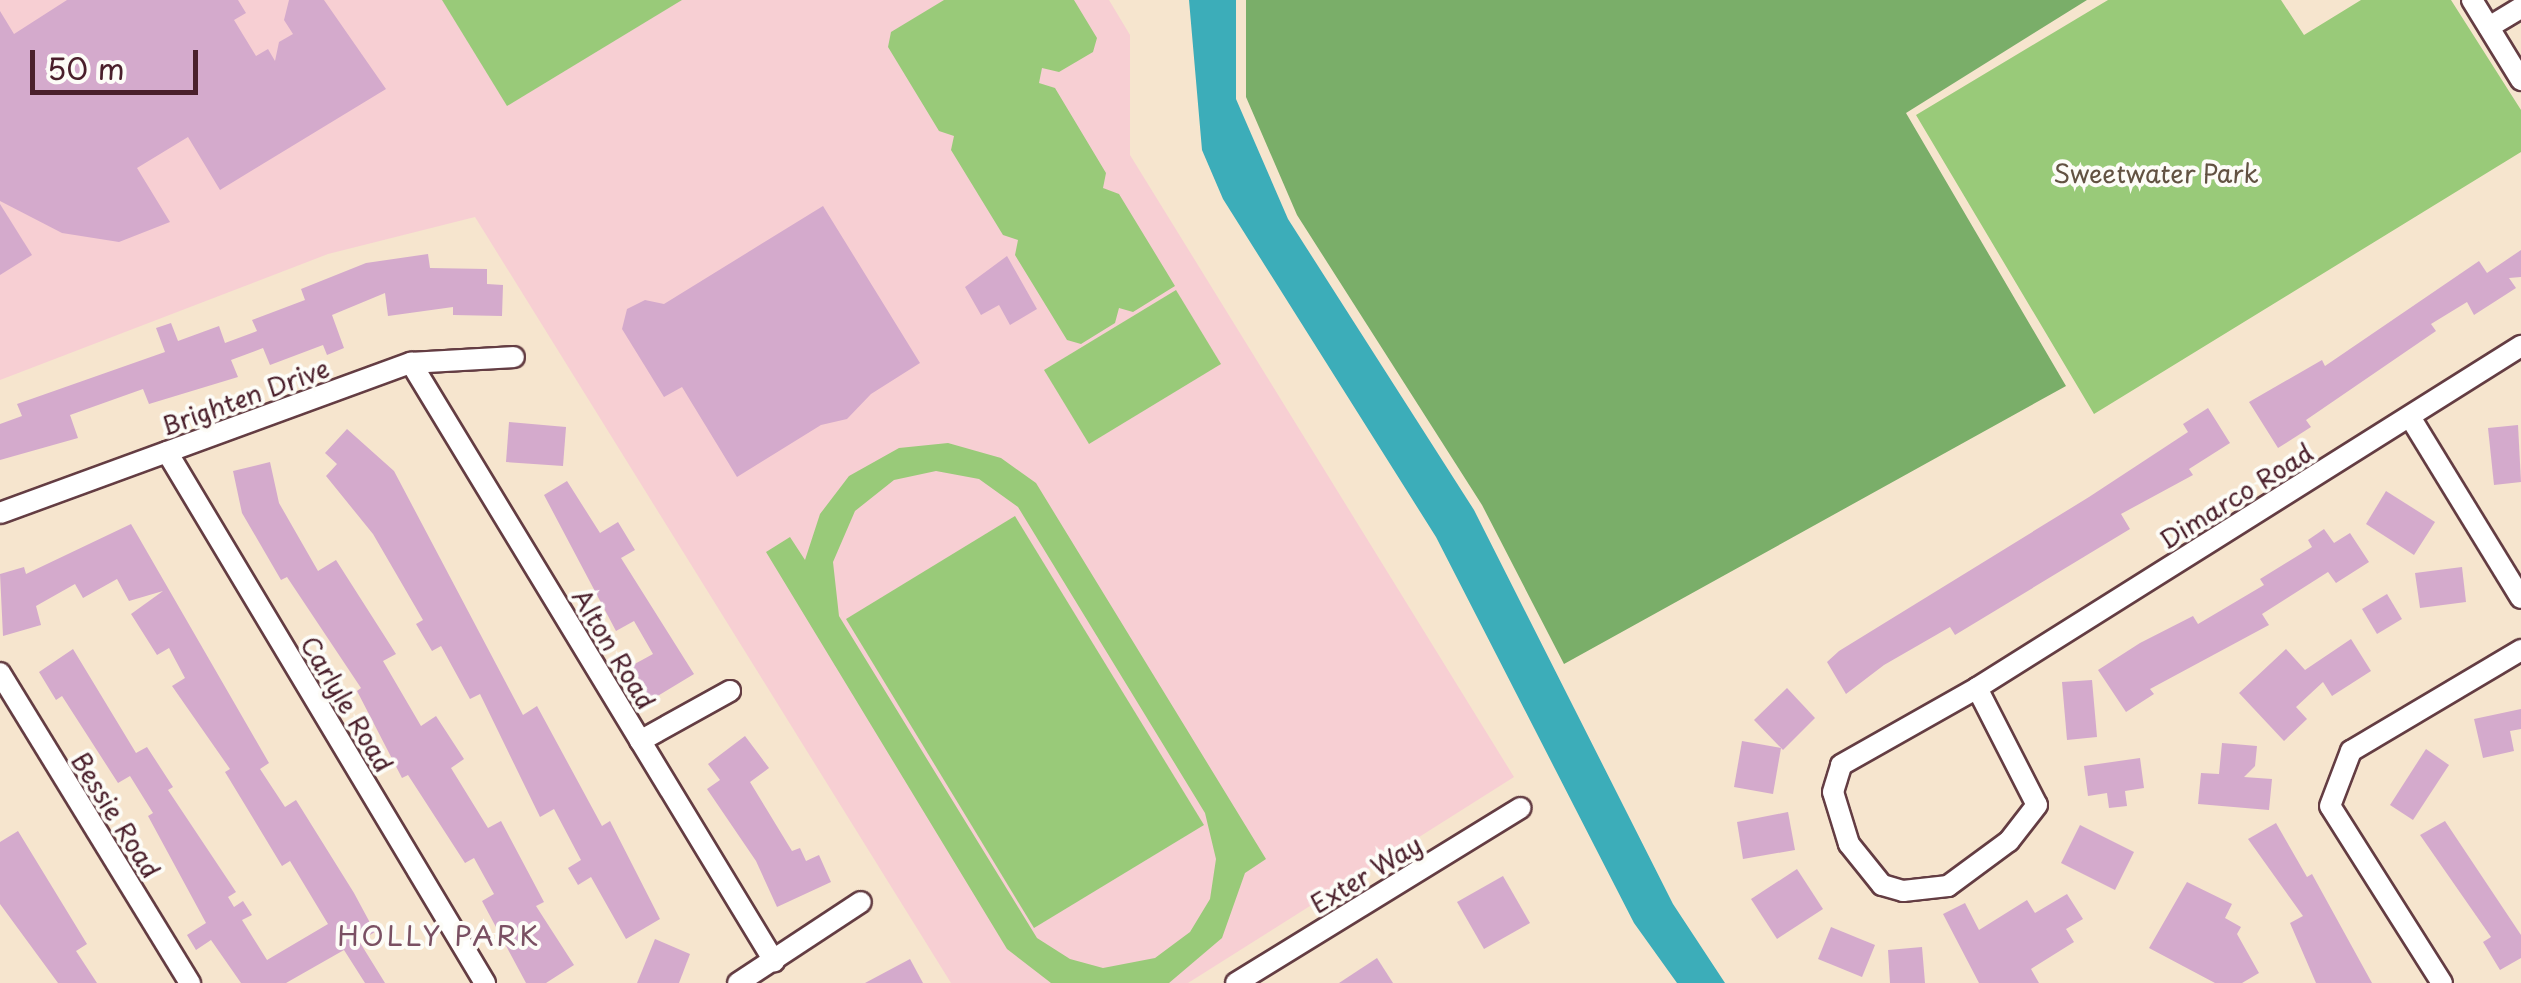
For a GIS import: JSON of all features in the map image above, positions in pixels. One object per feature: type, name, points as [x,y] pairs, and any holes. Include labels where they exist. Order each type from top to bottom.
[{"type":"street","points":[[2472,0],[2521,80]]},
{"type":"street","points":[[2489,27],[2521,8]]},
{"type":"street","name":"Dimarco Road","points":[[1976,688],[2037,805],[2010,842],[1948,886],[1903,891],[1882,885],[1849,844],[1833,792],[1841,765],[1976,688],[2521,346]]},
{"type":"street","name":"Brighten Drive","points":[[0,514],[411,363],[514,357]]},
{"type":"street","name":"Alton Road","points":[[411,363],[774,961]]},
{"type":"street","points":[[2410,417],[2521,598]]},
{"type":"street","name":"Carlyle Road","points":[[166,452],[485,983]]},
{"type":"street","points":[[2442,983],[2330,806],[2351,751],[2521,650]]},
{"type":"street","name":"Bessie Road","points":[[0,673],[190,983]]},
{"type":"street","points":[[640,740],[730,691]]},
{"type":"street","name":"Exter Way","points":[[1236,983],[1522,808]]},
{"type":"street","points":[[738,983],[861,902]]},
{"type":"shaded area","points":[[0,0],[1109,0],[1130,35],[1130,155],[1514,777],[1188,983],[951,983],[475,217],[328,254],[0,380]]},
{"type":"green space","points":[[442,0],[682,0],[507,106]]},
{"type":"green space","points":[[944,0],[1074,0],[1097,38],[1093,52],[1059,72],[1042,68],[1039,83],[1055,88],[1106,173],[1103,188],[1119,194],[1175,286],[1133,312],[1119,308],[1115,323],[1081,344],[1067,340],[1015,255],[1018,240],[1003,235],[951,150],[954,136],[939,131],[888,47],[891,32]]},
{"type":"green space","points":[[1246,0],[2087,0],[1906,113],[2066,386],[1564,664],[1482,505],[1297,215],[1246,97]]},
{"type":"green space","name":"Sweetwater Park","points":[[2108,0],[2281,0],[2304,35],[2361,0],[2451,0],[2521,110],[2521,152],[2094,414],[1916,115]]},
{"type":"green space","points":[[1176,290],[1221,364],[1089,444],[1044,370]]},
{"type":"green space","points":[[948,443],[1001,458],[1036,483],[1266,859],[1245,873],[1222,938],[1169,983],[1051,983],[1007,949],[766,552],[790,537],[805,560],[820,514],[849,476],[899,448]],"holes":[[[936,471],[979,479],[1018,507],[1205,813],[1216,859],[1210,899],[1190,932],[1155,958],[1103,968],[1070,959],[1037,938],[839,616],[833,562],[855,511],[894,480]]]},
{"type":"green space","points":[[1015,516],[1204,825],[1034,928],[846,619]]},
{"type":"water","points":[[1189,0],[1236,0],[1236,99],[1288,219],[1474,510],[1673,904],[1725,983],[1677,983],[1634,923],[1436,537],[1223,199],[1202,150]]},
{"type":"building","points":[[67,0],[238,0],[246,13],[234,20],[256,56],[268,49],[275,61],[279,42],[293,34],[284,20],[289,0],[324,0],[386,89],[220,190],[188,137],[137,168],[170,222],[119,242],[62,233],[0,201],[0,11],[14,34]]},
{"type":"building","points":[[0,204],[32,255],[0,275]]},
{"type":"building","points":[[823,206],[920,363],[871,394],[847,419],[821,425],[737,477],[682,387],[664,397],[622,329],[627,309],[645,300],[664,304]]},
{"type":"building","points":[[2521,250],[2521,277],[2509,278],[2516,288],[2474,315],[2467,302],[2431,324],[2436,331],[2306,420],[2311,427],[2278,448],[2249,402],[2322,360],[2325,366],[2479,261],[2487,273]]},
{"type":"building","points":[[428,254],[430,268],[487,269],[487,284],[503,285],[502,316],[453,315],[453,307],[388,316],[385,293],[332,315],[344,348],[327,355],[323,345],[270,365],[263,348],[231,360],[238,377],[149,404],[143,389],[70,415],[78,438],[0,460],[0,424],[22,416],[17,404],[165,352],[156,328],[171,323],[178,341],[219,326],[225,343],[257,331],[252,320],[305,300],[301,289],[366,263]]},
{"type":"building","points":[[1007,256],[1037,309],[1010,325],[999,305],[981,315],[965,287]]},
{"type":"building","points":[[2208,408],[2230,443],[2189,469],[2193,475],[2121,514],[2130,529],[1955,635],[1950,627],[1884,665],[1846,694],[1827,662],[1839,651],[2188,432],[2183,424]]},
{"type":"building","points":[[509,422],[566,427],[563,466],[506,462]]},
{"type":"building","points":[[2518,425],[2521,482],[2494,485],[2488,428]]},
{"type":"building","points":[[347,429],[394,471],[523,715],[537,706],[602,826],[610,821],[660,919],[626,939],[591,877],[578,885],[568,868],[581,860],[554,809],[540,817],[480,694],[470,699],[441,646],[432,651],[416,624],[423,620],[373,534],[326,476],[337,464],[325,453]]},
{"type":"building","points":[[270,462],[279,503],[318,571],[336,560],[396,654],[383,661],[421,726],[436,716],[464,759],[451,768],[488,828],[501,821],[544,902],[536,906],[574,965],[546,983],[526,983],[482,901],[494,894],[474,858],[465,863],[408,775],[402,778],[357,691],[361,688],[287,577],[281,580],[242,513],[233,471]]},
{"type":"building","points":[[567,481],[600,533],[618,522],[635,550],[621,558],[694,674],[651,700],[631,666],[653,654],[634,621],[616,631],[544,495]]},
{"type":"building","points":[[2386,491],[2435,522],[2414,555],[2366,524]]},
{"type":"building","points":[[131,524],[269,763],[260,769],[285,807],[296,800],[354,893],[375,932],[359,941],[385,983],[365,983],[344,950],[286,983],[241,983],[211,940],[196,950],[187,935],[206,923],[148,816],[153,813],[130,776],[118,783],[62,696],[56,700],[39,672],[73,649],[136,753],[147,747],[173,787],[168,790],[236,892],[228,897],[234,907],[243,901],[252,915],[242,920],[267,960],[328,924],[290,861],[282,866],[225,772],[230,769],[172,686],[185,678],[169,648],[157,655],[131,614],[163,591],[129,601],[117,579],[83,598],[75,584],[36,606],[41,625],[3,636],[0,574],[24,567],[26,574]]},
{"type":"building","points":[[2324,529],[2334,543],[2350,533],[2369,562],[2336,583],[2328,572],[2262,614],[2269,625],[2150,689],[2154,694],[2126,712],[2098,670],[2140,643],[2193,616],[2198,624],[2264,585],[2260,579],[2312,547],[2308,540]]},
{"type":"building","points":[[2462,567],[2466,602],[2420,608],[2415,573]]},
{"type":"building","points":[[2387,594],[2402,619],[2377,634],[2362,609]]},
{"type":"building","points":[[2351,639],[2371,671],[2332,696],[2323,682],[2296,707],[2307,719],[2284,741],[2239,693],[2286,649],[2305,670]]},
{"type":"building","points":[[2092,680],[2097,737],[2067,740],[2062,682]]},
{"type":"building","points":[[1787,688],[1815,718],[1783,750],[1754,720]]},
{"type":"building","points":[[2521,709],[2521,729],[2510,731],[2514,751],[2483,758],[2474,719]]},
{"type":"building","points":[[745,736],[769,768],[750,782],[792,851],[800,848],[806,861],[819,855],[831,882],[777,907],[756,861],[707,789],[720,780],[708,764]]},
{"type":"building","points":[[1742,741],[1781,748],[1773,794],[1734,787]]},
{"type":"building","points":[[2222,743],[2257,746],[2255,766],[2244,777],[2272,779],[2269,810],[2198,804],[2201,773],[2219,774]]},
{"type":"building","points":[[2426,749],[2449,765],[2413,820],[2390,805]]},
{"type":"building","points":[[2140,758],[2144,788],[2125,791],[2127,806],[2109,808],[2107,793],[2088,796],[2084,766]]},
{"type":"building","points":[[1788,812],[1795,850],[1743,859],[1737,822]]},
{"type":"building","points":[[2445,821],[2521,935],[2521,958],[2500,970],[2483,942],[2491,937],[2420,835]]},
{"type":"building","points":[[2276,823],[2307,877],[2312,874],[2372,983],[2316,983],[2290,923],[2303,916],[2248,839]]},
{"type":"building","points":[[2080,825],[2134,852],[2115,890],[2061,863]]},
{"type":"building","points":[[18,831],[87,944],[76,951],[97,983],[58,983],[0,904],[0,842]]},
{"type":"building","points":[[1797,869],[1823,909],[1777,939],[1751,899]]},
{"type":"building","points":[[1503,876],[1530,923],[1484,949],[1457,902]]},
{"type":"building","points":[[2187,882],[2232,904],[2225,918],[2241,927],[2237,934],[2259,973],[2242,983],[2215,983],[2149,948]]},
{"type":"building","points":[[2067,894],[2083,919],[2066,929],[2074,942],[2031,969],[2039,983],[1979,983],[1943,914],[1965,903],[1979,930],[2027,900],[2035,913]]},
{"type":"building","points":[[1831,927],[1875,945],[1862,977],[1818,959]]},
{"type":"building","points":[[655,939],[690,954],[679,983],[637,983]]},
{"type":"building","points":[[1922,947],[1925,983],[1890,983],[1888,950]]},
{"type":"building","points":[[1377,958],[1393,983],[1339,983]]},
{"type":"building","points":[[910,959],[923,983],[865,983]]},
{"type":"district","name":"HOLLY PARK","points":[[439,935]]}]
